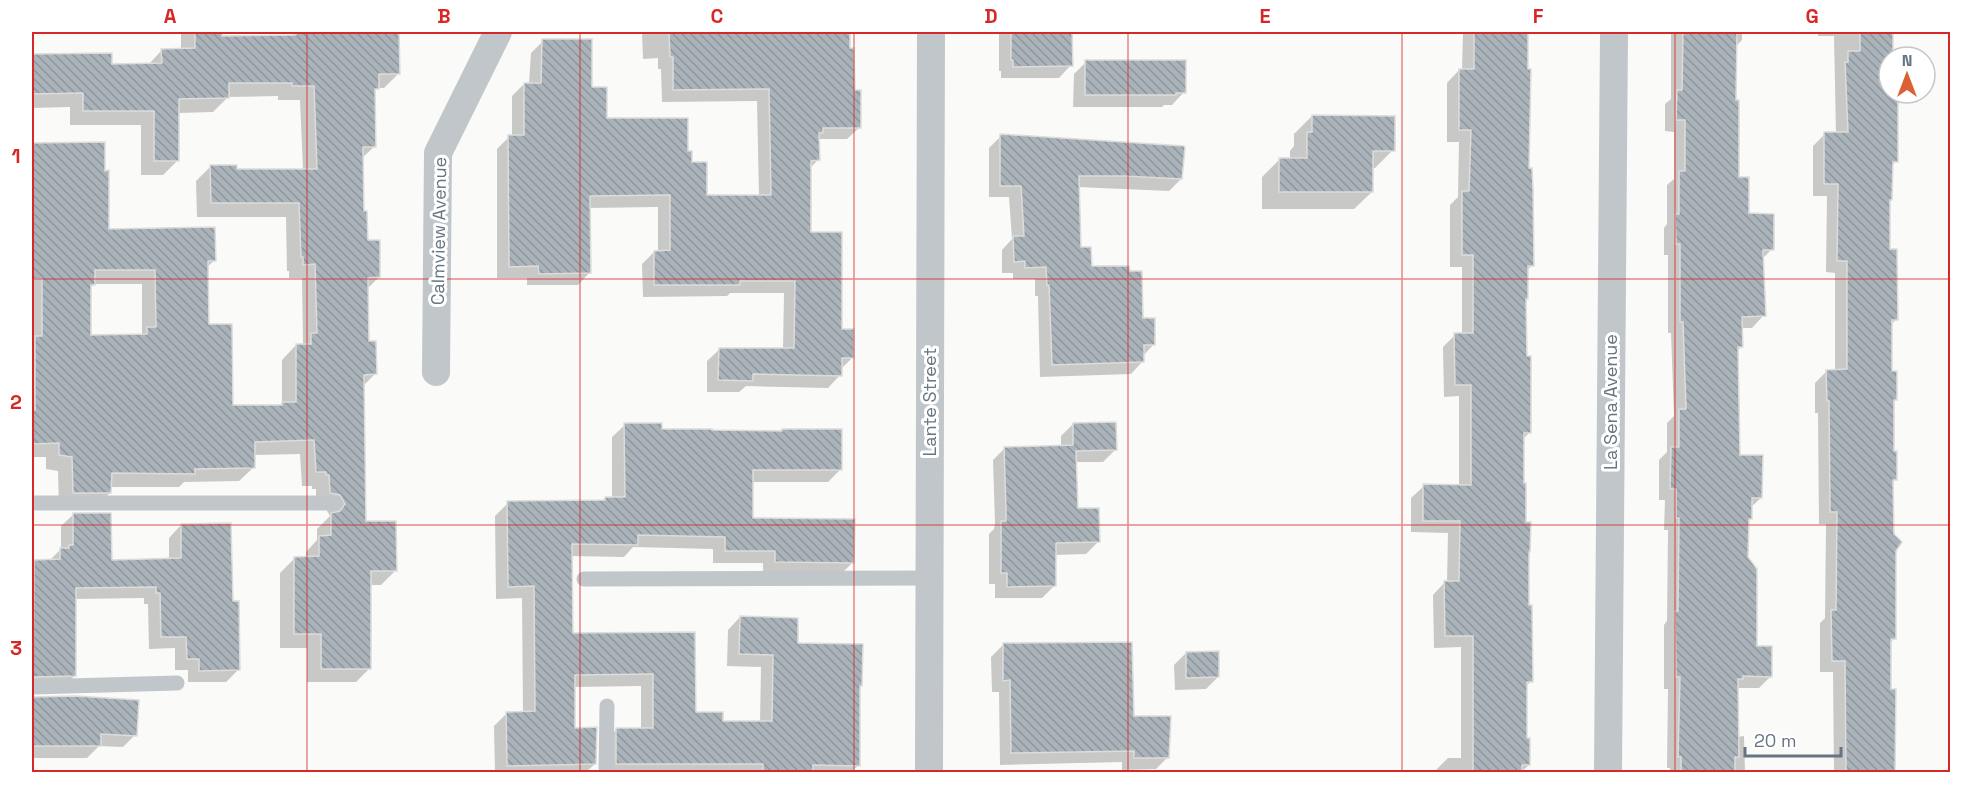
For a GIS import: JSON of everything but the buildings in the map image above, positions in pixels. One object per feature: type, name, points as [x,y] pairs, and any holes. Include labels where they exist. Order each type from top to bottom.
[{"type":"street","name":"Calmview Avenue","points":[[436,372],[438,153],[498,32]]},
{"type":"street","name":"Lante Street","points":[[929,772],[931,32]]},
{"type":"street","name":"La Sena Avenue","points":[[1608,772],[1614,32]]},
{"type":"lane","points":[[32,503],[335,502]]},
{"type":"lane","points":[[584,579],[929,578]]},
{"type":"lane","points":[[32,687],[177,683]]},
{"type":"lane","points":[[606,772],[607,706]]}]
